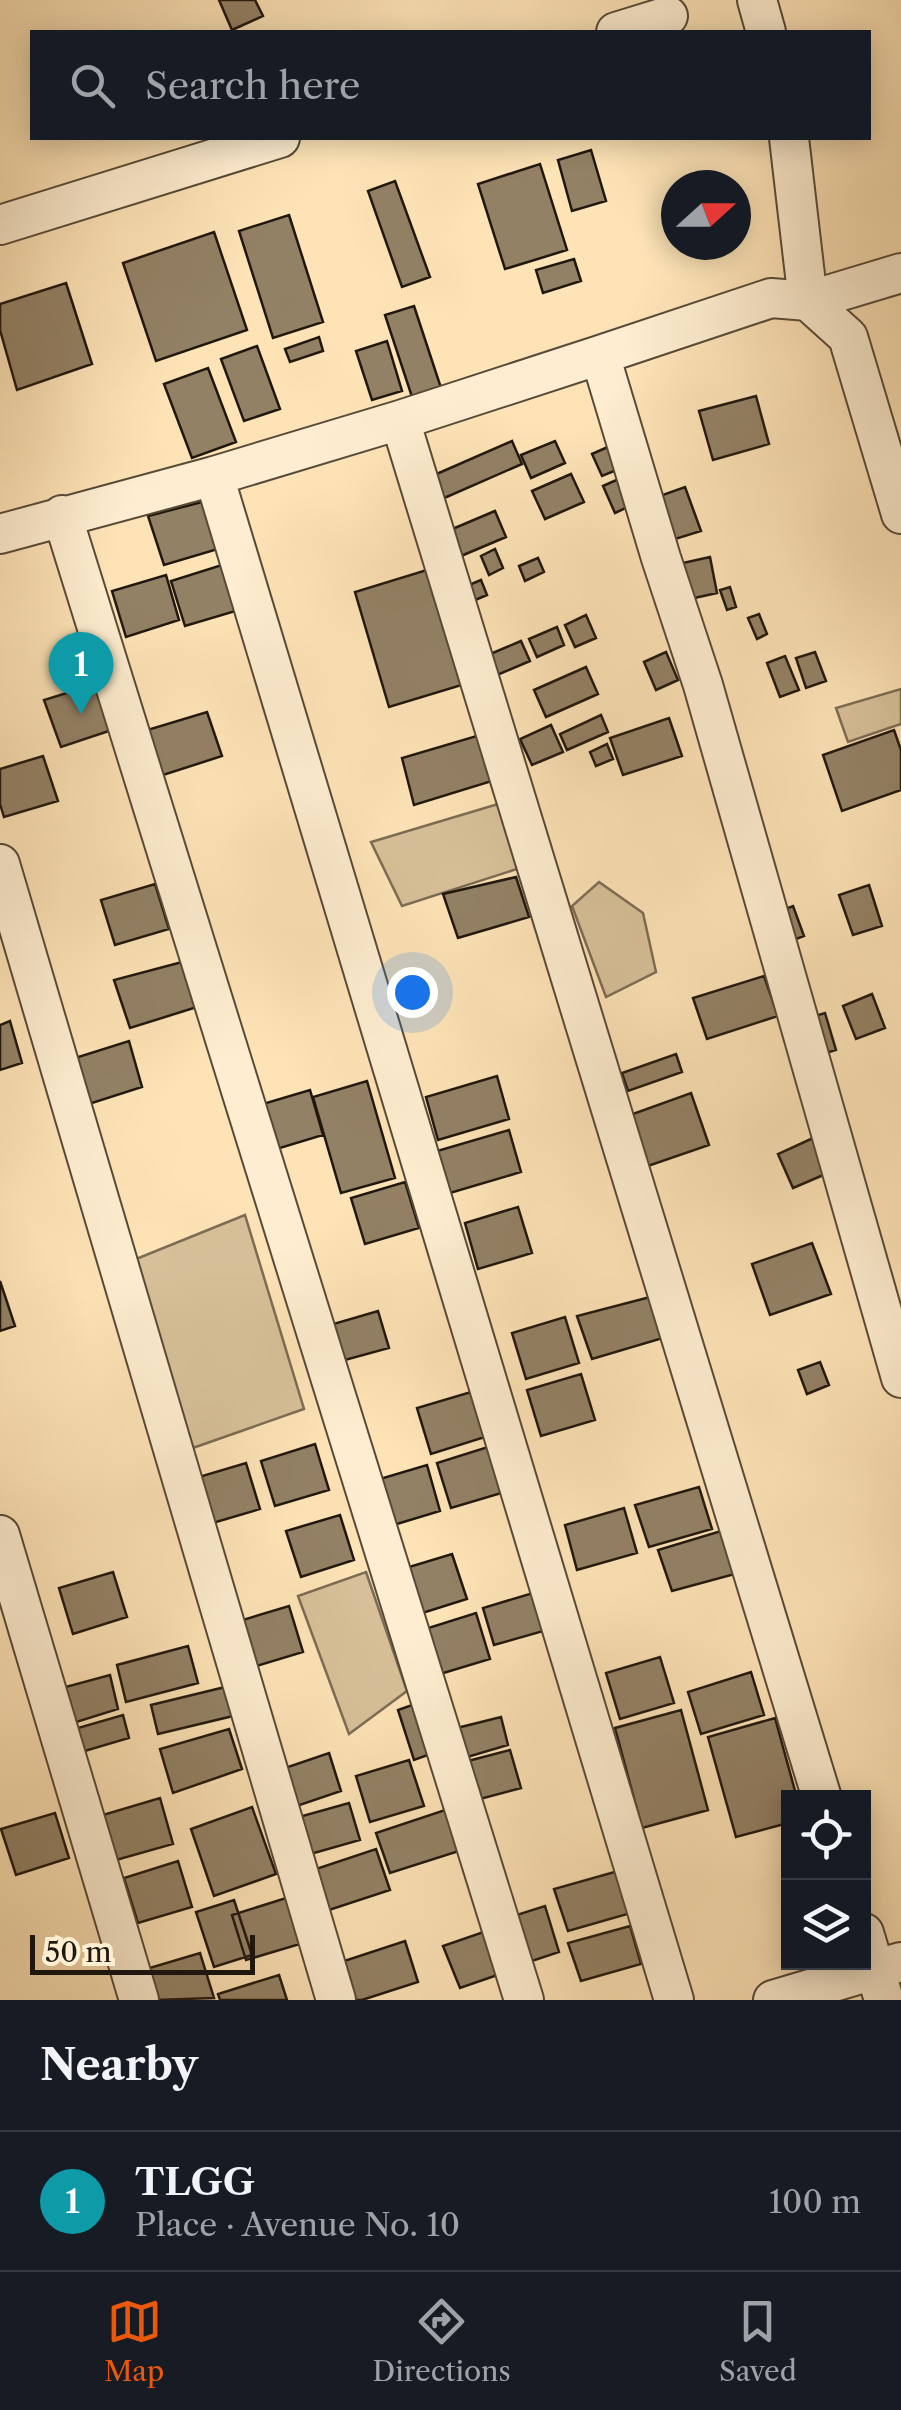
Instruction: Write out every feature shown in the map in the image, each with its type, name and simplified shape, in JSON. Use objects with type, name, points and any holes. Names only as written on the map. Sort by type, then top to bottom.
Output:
[{"type":"street","points":[[756,0],[765,30]]},
{"type":"street","points":[[622,30],[668,16]]},
{"type":"street","points":[[0,225],[274,140]]},
{"type":"street","points":[[789,140],[808,301],[848,337],[901,514]]},
{"type":"street","points":[[0,534],[400,420],[771,298],[808,301],[901,272]]},
{"type":"street","points":[[600,355],[704,685],[901,1378]]},
{"type":"street","points":[[400,420],[820,1790]]},
{"type":"street","points":[[214,476],[674,2000]]},
{"type":"street","points":[[62,516],[524,2000]]},
{"type":"street","points":[[0,864],[336,2000]]},
{"type":"street","points":[[0,1535],[139,2000]]},
{"type":"street","points":[[774,2000],[887,1977],[871,1946]]},
{"type":"shaded area","points":[[901,689],[901,724],[848,742],[836,708]]},
{"type":"shaded area","points":[[498,804],[523,867],[402,906],[371,842]]},
{"type":"shaded area","points":[[599,882],[643,913],[656,972],[606,997],[572,906]]},
{"type":"shaded area","points":[[245,1215],[304,1409],[187,1450],[136,1259]]},
{"type":"shaded area","points":[[366,1572],[407,1691],[349,1734],[298,1596]]},
{"type":"building","points":[[219,0],[255,0],[263,16],[232,30]]},
{"type":"building","points":[[591,150],[606,201],[572,211],[558,160]]},
{"type":"building","points":[[540,164],[567,250],[505,269],[478,184]]},
{"type":"building","points":[[395,181],[430,277],[402,287],[368,191]]},
{"type":"building","points":[[289,215],[323,322],[273,338],[239,231]]},
{"type":"building","points":[[214,232],[247,330],[156,361],[123,263]]},
{"type":"building","points":[[574,259],[581,281],[543,293],[536,270]]},
{"type":"building","points":[[66,283],[92,364],[17,390],[0,330],[0,304]]},
{"type":"building","points":[[414,306],[443,394],[414,403],[385,315]]},
{"type":"building","points":[[319,337],[323,351],[290,362],[285,349]]},
{"type":"building","points":[[387,341],[402,391],[372,400],[356,351]]},
{"type":"building","points":[[257,346],[280,409],[244,421],[221,359]]},
{"type":"building","points":[[208,368],[236,442],[192,458],[164,384]]},
{"type":"building","points":[[756,396],[769,444],[713,460],[699,411]]},
{"type":"building","points":[[512,441],[522,464],[442,499],[432,476]]},
{"type":"building","points":[[555,441],[565,463],[531,478],[521,455]]},
{"type":"building","points":[[610,446],[619,469],[602,476],[592,454]]},
{"type":"building","points":[[571,474],[584,502],[545,519],[532,491]]},
{"type":"building","points":[[621,478],[632,505],[615,513],[603,486]]},
{"type":"building","points":[[685,487],[701,531],[672,540],[657,497]]},
{"type":"building","points":[[202,502],[218,549],[164,565],[148,516]]},
{"type":"building","points":[[495,511],[506,537],[461,556],[450,530]]},
{"type":"building","points":[[495,549],[503,568],[489,575],[481,556]]},
{"type":"building","points":[[710,557],[717,593],[681,601],[674,565]]},
{"type":"building","points":[[538,558],[544,572],[525,581],[519,566]]},
{"type":"building","points":[[225,564],[239,610],[185,626],[171,581]]},
{"type":"building","points":[[430,569],[465,684],[389,707],[355,592]]},
{"type":"building","points":[[166,575],[179,620],[126,637],[112,591]]},
{"type":"building","points":[[481,580],[487,595],[468,603],[462,588]]},
{"type":"building","points":[[730,587],[736,607],[727,610],[720,590]]},
{"type":"building","points":[[759,614],[767,634],[757,639],[748,618]]},
{"type":"building","points":[[586,615],[596,638],[575,647],[565,625]]},
{"type":"building","points":[[557,627],[564,645],[537,657],[529,639]]},
{"type":"building","points":[[521,641],[530,661],[497,675],[488,655]]},
{"type":"building","points":[[666,652],[678,680],[656,690],[644,662]]},
{"type":"building","points":[[815,652],[826,681],[806,688],[796,658]]},
{"type":"building","points":[[785,656],[799,690],[780,697],[767,663]]},
{"type":"building","points":[[586,667],[598,694],[546,717],[534,690]]},
{"type":"building","points":[[102,682],[118,728],[61,747],[44,700]]},
{"type":"building","points":[[207,712],[222,756],[160,776],[144,731]]},
{"type":"building","points":[[601,715],[608,732],[567,750],[560,734]]},
{"type":"building","points":[[669,718],[682,756],[623,775],[610,738]]},
{"type":"building","points":[[551,725],[563,752],[532,765],[520,739]]},
{"type":"building","points":[[894,730],[901,750],[901,790],[842,811],[823,755]]},
{"type":"building","points":[[480,735],[492,781],[414,805],[402,758]]},
{"type":"building","points":[[607,744],[613,759],[596,766],[590,752]]},
{"type":"building","points":[[43,756],[58,801],[4,817],[0,769]]},
{"type":"building","points":[[516,877],[529,917],[458,938],[443,894]]},
{"type":"building","points":[[155,884],[169,929],[115,945],[101,900]]},
{"type":"building","points":[[869,885],[882,926],[853,935],[839,895]]},
{"type":"building","points":[[793,906],[804,936],[778,946],[767,916]]},
{"type":"building","points":[[182,962],[197,1007],[130,1028],[114,980]]},
{"type":"building","points":[[764,976],[778,1016],[707,1039],[693,998]]},
{"type":"building","points":[[872,994],[885,1028],[856,1039],[843,1006]]},
{"type":"building","points":[[825,1013],[836,1050],[810,1058],[798,1021]]},
{"type":"building","points":[[10,1021],[22,1063],[0,1070],[0,1025]]},
{"type":"building","points":[[129,1041],[142,1087],[89,1104],[75,1058]]},
{"type":"building","points":[[676,1054],[682,1072],[628,1091],[622,1073]]},
{"type":"building","points":[[497,1076],[509,1119],[438,1140],[426,1097]]},
{"type":"building","points":[[367,1081],[395,1178],[341,1193],[313,1097]]},
{"type":"building","points":[[310,1090],[323,1135],[270,1151],[256,1106]]},
{"type":"building","points":[[691,1093],[709,1145],[648,1166],[630,1115]]},
{"type":"building","points":[[509,1130],[521,1172],[450,1193],[437,1151]]},
{"type":"building","points":[[813,1138],[828,1173],[793,1188],[778,1154]]},
{"type":"building","points":[[405,1182],[419,1228],[365,1244],[351,1198]]},
{"type":"building","points":[[518,1207],[532,1253],[478,1269],[465,1223]]},
{"type":"building","points":[[812,1243],[831,1294],[770,1315],[752,1264]]},
{"type":"building","points":[[0,1281],[15,1326],[0,1331]]},
{"type":"building","points":[[650,1297],[663,1338],[592,1359],[577,1316]]},
{"type":"building","points":[[378,1311],[389,1348],[334,1363],[323,1327]]},
{"type":"building","points":[[565,1317],[579,1363],[526,1379],[512,1333]]},
{"type":"building","points":[[820,1362],[829,1385],[807,1394],[798,1370]]},
{"type":"building","points":[[581,1374],[595,1420],[541,1436],[527,1390]]},
{"type":"building","points":[[471,1392],[485,1437],[431,1454],[417,1408]]},
{"type":"building","points":[[315,1444],[329,1490],[275,1506],[261,1461]]},
{"type":"building","points":[[491,1446],[505,1492],[451,1508],[437,1463]]},
{"type":"building","points":[[246,1463],[260,1509],[206,1525],[192,1479]]},
{"type":"building","points":[[427,1465],[440,1511],[387,1527],[373,1481]]},
{"type":"building","points":[[699,1487],[712,1529],[649,1547],[635,1505]]},
{"type":"building","points":[[624,1508],[637,1553],[577,1570],[565,1525]]},
{"type":"building","points":[[340,1515],[354,1560],[301,1577],[286,1531]]},
{"type":"building","points":[[721,1531],[735,1574],[672,1591],[658,1550]]},
{"type":"building","points":[[452,1554],[467,1599],[413,1616],[399,1570]]},
{"type":"building","points":[[113,1572],[127,1617],[73,1634],[59,1588]]},
{"type":"building","points":[[543,1590],[554,1628],[494,1645],[483,1608]]},
{"type":"building","points":[[289,1606],[303,1652],[250,1668],[236,1622]]},
{"type":"building","points":[[476,1613],[490,1659],[437,1675],[422,1630]]},
{"type":"building","points":[[188,1646],[198,1683],[126,1702],[117,1665]]},
{"type":"building","points":[[660,1657],[674,1703],[620,1719],[606,1673]]},
{"type":"building","points":[[751,1672],[764,1715],[701,1734],[688,1692]]},
{"type":"building","points":[[110,1675],[118,1709],[70,1724],[58,1689]]},
{"type":"building","points":[[225,1687],[233,1716],[158,1734],[151,1705]]},
{"type":"building","points":[[426,1700],[442,1750],[414,1760],[398,1710]]},
{"type":"building","points":[[681,1710],[708,1810],[642,1828],[615,1728]]},
{"type":"building","points":[[123,1715],[129,1738],[78,1753],[71,1730]]},
{"type":"building","points":[[501,1717],[508,1745],[454,1761],[445,1731]]},
{"type":"building","points":[[775,1718],[795,1790],[781,1790],[781,1825],[736,1837],[708,1737]]},
{"type":"building","points":[[229,1729],[242,1769],[173,1793],[160,1749]]},
{"type":"building","points":[[510,1750],[521,1788],[461,1804],[449,1766]]},
{"type":"building","points":[[329,1753],[341,1791],[291,1808],[279,1770]]},
{"type":"building","points":[[409,1760],[424,1806],[370,1822],[356,1776]]},
{"type":"building","points":[[160,1798],[173,1844],[109,1862],[96,1817]]},
{"type":"building","points":[[349,1803],[360,1840],[300,1857],[288,1820]]},
{"type":"building","points":[[252,1807],[276,1874],[214,1896],[191,1829]]},
{"type":"building","points":[[445,1810],[459,1851],[390,1873],[376,1833]]},
{"type":"building","points":[[55,1813],[69,1858],[16,1875],[1,1829]]},
{"type":"building","points":[[376,1849],[390,1890],[320,1913],[307,1872]]},
{"type":"building","points":[[178,1861],[192,1907],[138,1923],[124,1878]]},
{"type":"building","points":[[618,1871],[631,1913],[568,1931],[554,1889]]},
{"type":"building","points":[[286,1898],[300,1944],[246,1960],[232,1915]]},
{"type":"building","points":[[234,1900],[252,1955],[214,1967],[196,1912]]},
{"type":"building","points":[[545,1906],[559,1952],[520,1965],[504,1919]]},
{"type":"building","points":[[630,1926],[641,1964],[581,1981],[568,1943]]},
{"type":"building","points":[[495,1928],[509,1971],[460,1988],[443,1946]]},
{"type":"building","points":[[405,1941],[418,1982],[362,2000],[347,2000],[335,1964]]},
{"type":"building","points":[[200,1953],[214,1998],[156,2000],[146,1969]]},
{"type":"building","points":[[279,1975],[287,2000],[220,2000],[218,1994]]},
{"type":"place","name":"TLGG","points":[[81,714]]}]
